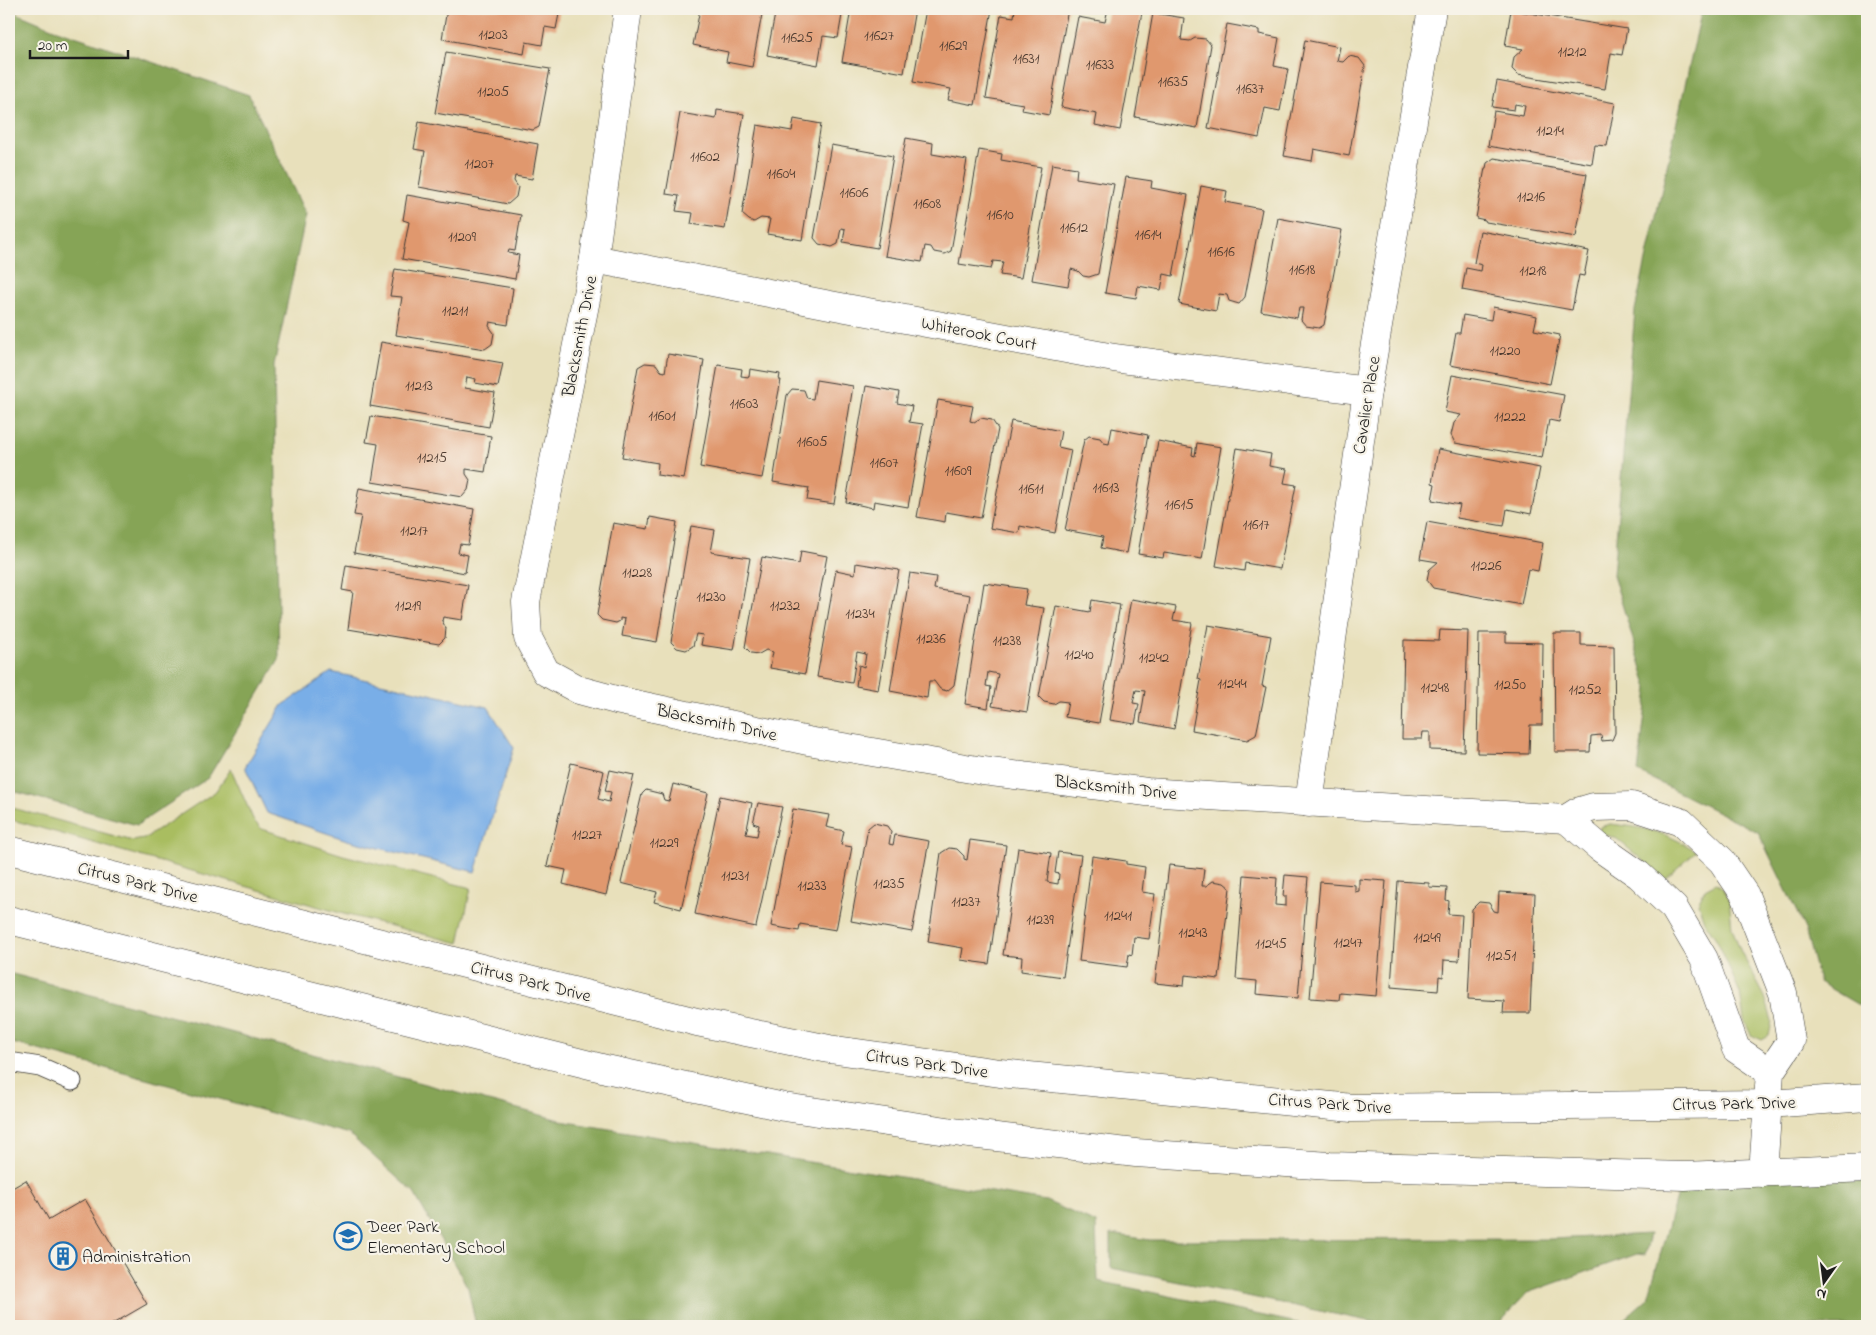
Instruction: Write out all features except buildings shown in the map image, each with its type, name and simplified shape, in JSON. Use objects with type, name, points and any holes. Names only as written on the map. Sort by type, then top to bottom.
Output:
[{"type":"street","name":"Blacksmith Drive","points":[[628,9],[594,259],[526,602],[528,638],[546,672],[578,690],[616,700],[808,741],[983,770],[1147,792],[1451,810],[1566,819],[1577,812],[1594,807],[1632,806],[1681,822],[1722,861],[1746,895],[1783,993],[1791,1040],[1770,1072],[1763,1173]]},
{"type":"street","name":"Cavalier Place","points":[[1309,803],[1367,391],[1432,9]]},
{"type":"street","name":"Whiterook Court","points":[[594,259],[1114,358],[1367,391]]},
{"type":"street","points":[[1566,819],[1599,847],[1640,875],[1674,908],[1704,959],[1736,1049],[1770,1072]]},
{"type":"street","name":"Citrus Park Drive","points":[[9,850],[697,1022],[829,1049],[1000,1073],[1352,1108],[1768,1104],[1867,1097]]},
{"type":"street","points":[[9,920],[606,1069],[784,1107],[961,1133],[1136,1153],[1330,1166],[1685,1176],[1867,1168]]},
{"type":"lane","points":[[9,1062],[40,1067],[72,1081]]},
{"type":"green space","points":[[1702,9],[1867,9],[1867,1010],[1819,982],[1805,929],[1758,832],[1638,772],[1648,688],[1613,575],[1635,310]]},
{"type":"green space","points":[[9,10],[54,29],[249,95],[306,215],[274,365],[279,660],[208,778],[137,825],[9,790]]},
{"type":"green space","points":[[231,769],[254,821],[262,829],[343,855],[471,888],[459,943],[344,914],[9,819],[9,807],[133,841],[144,839],[215,792]]},
{"type":"green space","points":[[1610,824],[1655,831],[1696,851],[1665,879],[1617,839],[1599,832],[1600,827]]},
{"type":"green space","points":[[1716,883],[1723,888],[1729,898],[1732,928],[1741,952],[1765,997],[1772,1021],[1769,1036],[1762,1040],[1751,1035],[1744,1020],[1740,993],[1717,940],[1704,921],[1698,903],[1705,889]]},
{"type":"green space","points":[[9,973],[567,1122],[1046,1201],[1096,1223],[1098,1281],[1312,1326],[476,1326],[468,1288],[414,1193],[349,1134],[9,1042]]},
{"type":"green space","points":[[1867,1172],[1867,1326],[1616,1326],[1648,1298],[1677,1194],[1720,1173]]},
{"type":"green space","points":[[1111,1234],[1150,1240],[1551,1239],[1650,1234],[1645,1255],[1637,1254],[1527,1293],[1497,1326],[1400,1326],[1111,1268]]},
{"type":"water","points":[[331,672],[488,707],[514,748],[475,872],[347,840],[267,813],[245,767],[283,705]]},
{"type":"place","name":"Deer Park Elementary School","points":[[348,1236]]},
{"type":"place","name":"Administration","points":[[63,1256]]}]
